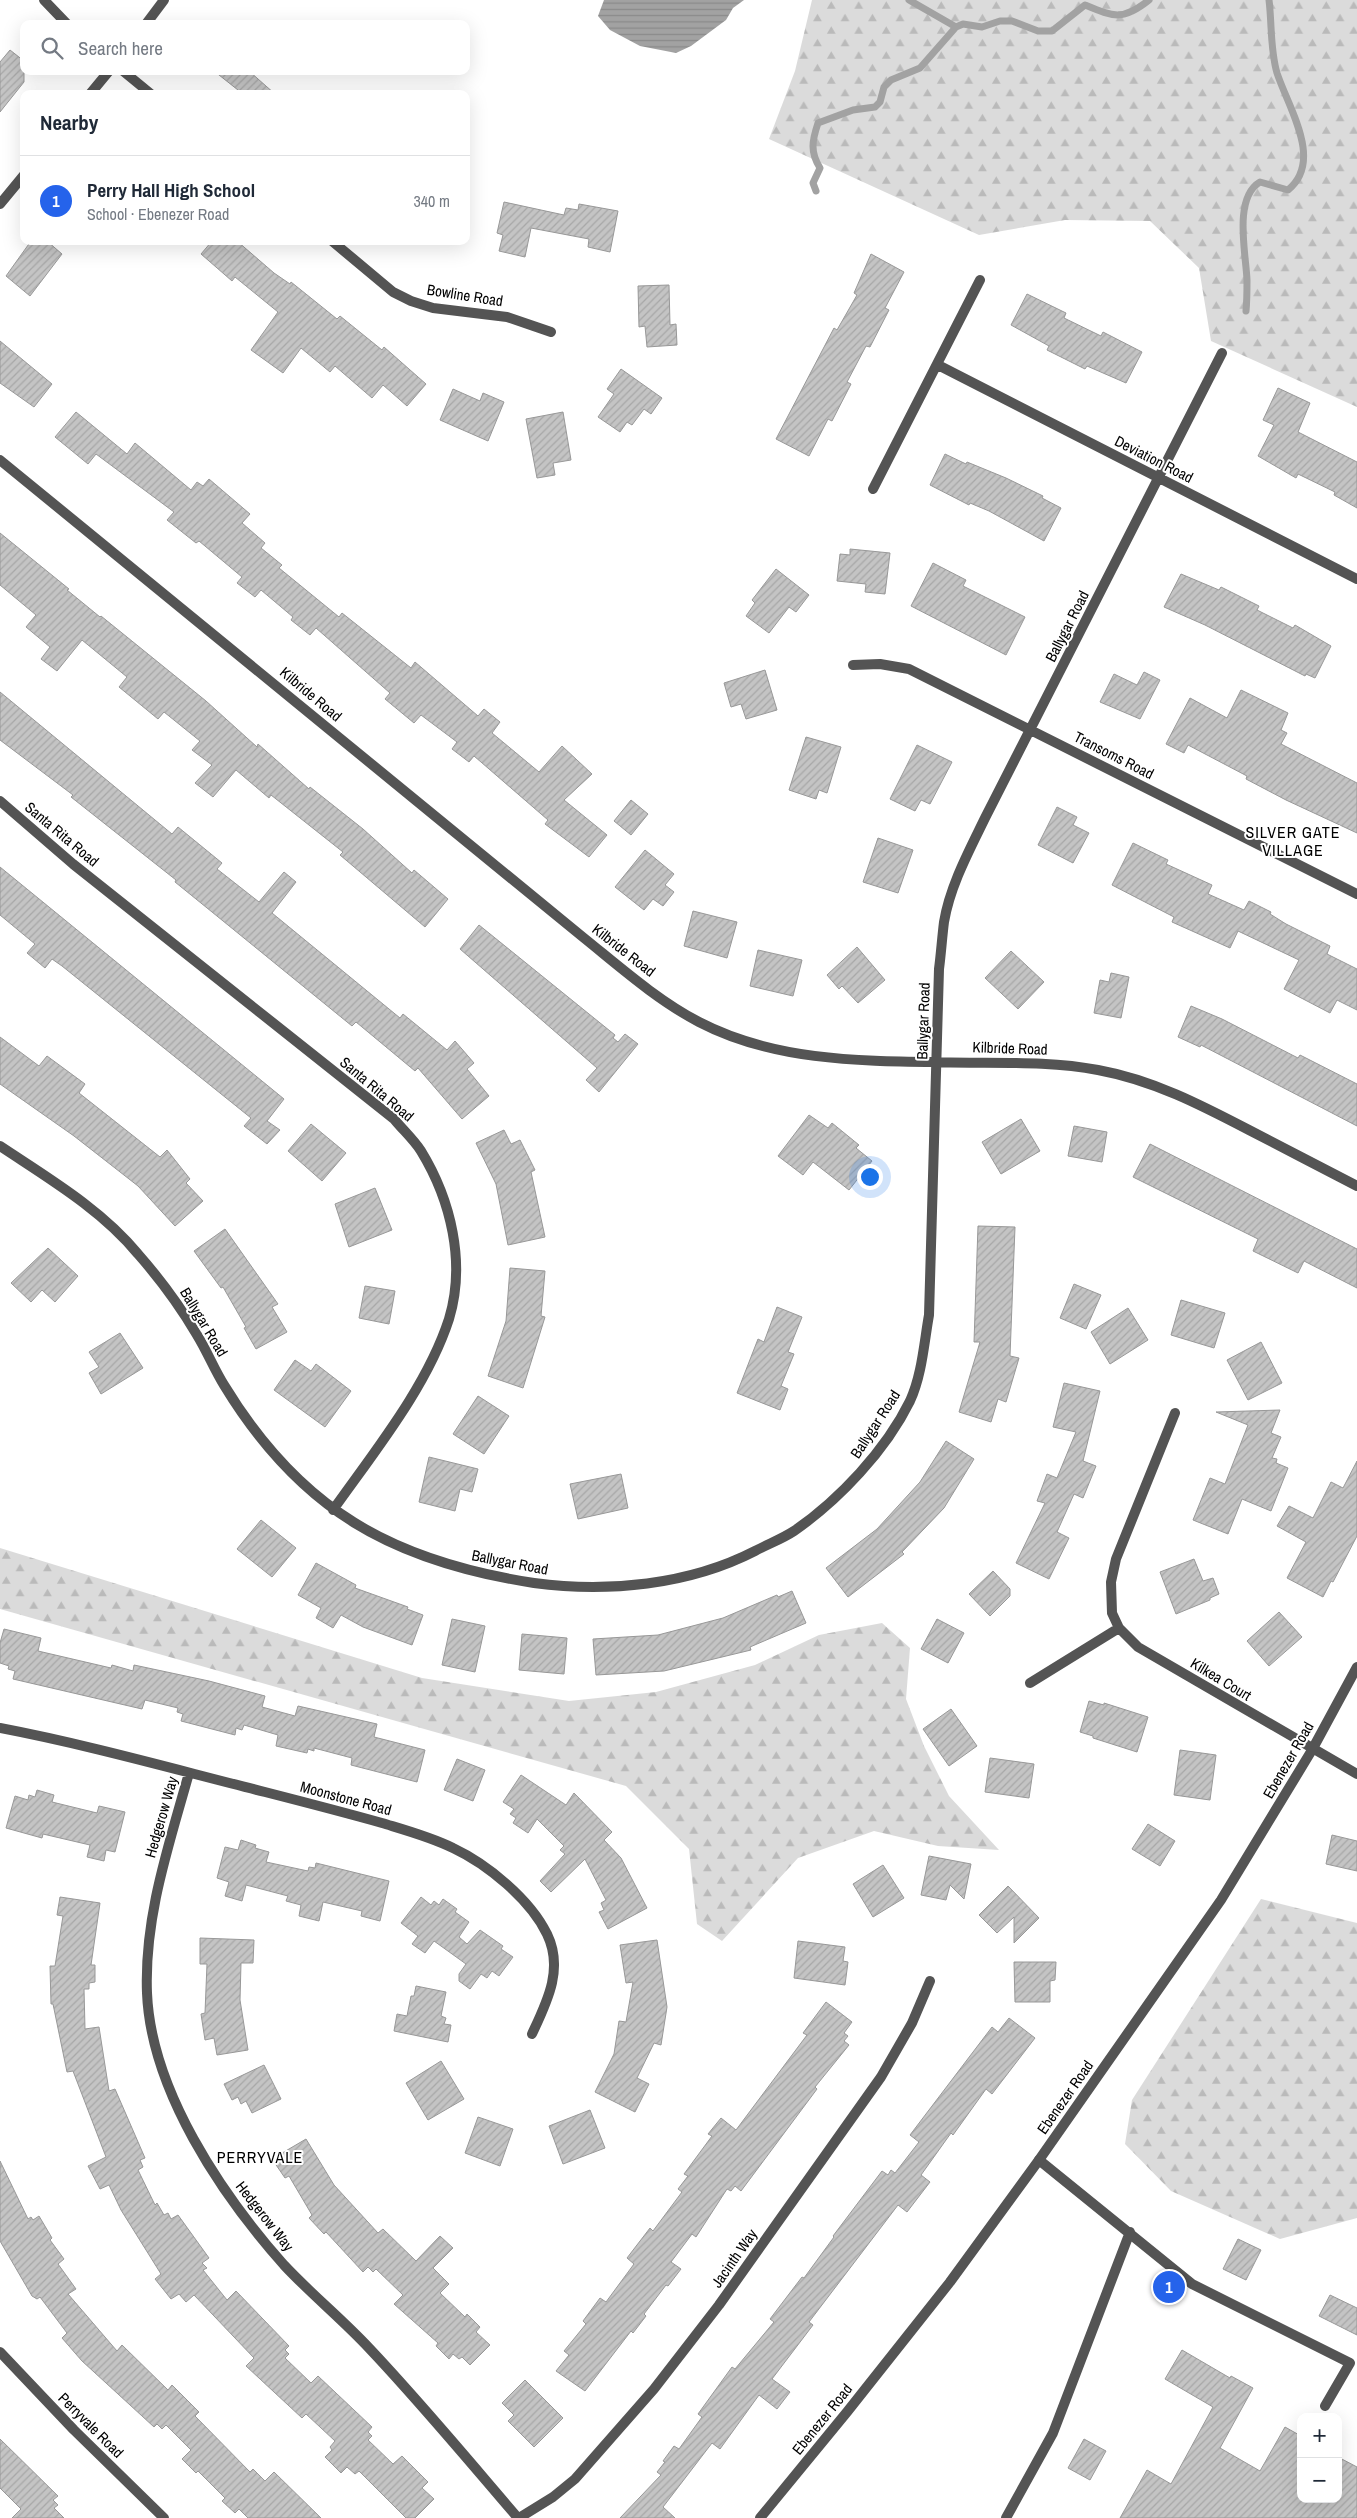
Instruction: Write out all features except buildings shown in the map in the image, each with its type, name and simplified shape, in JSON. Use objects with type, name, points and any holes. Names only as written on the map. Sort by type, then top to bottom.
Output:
[{"type":"street","points":[[44,0],[63,20]]},
{"type":"street","points":[[149,20],[164,0]]},
{"type":"street","points":[[93,90],[105,75]]},
{"type":"street","points":[[128,75],[146,90]]},
{"type":"street","points":[[0,204],[20,180]]},
{"type":"street","name":"Bowline Road","points":[[337,245],[393,292],[411,301],[433,308],[507,317],[551,332]]},
{"type":"street","points":[[873,489],[980,280]]},
{"type":"street","name":"Ballygar Road","points":[[0,1146],[105,1219],[136,1251],[166,1288],[198,1336],[224,1385],[245,1416],[300,1481],[333,1510],[358,1526],[414,1554],[511,1579],[565,1587],[614,1587],[708,1570],[749,1554],[793,1532],[859,1476],[910,1400],[921,1364],[929,1315],[939,969],[944,921],[951,896],[964,862],[1222,353]]},
{"type":"street","name":"Deviation Road","points":[[938,365],[1357,579]]},
{"type":"street","name":"Kilbride Road","points":[[0,460],[633,978],[698,1021],[733,1037],[773,1049],[819,1058],[1058,1065],[1098,1070],[1135,1078],[1193,1101],[1357,1186]]},
{"type":"street","name":"Transoms Road","points":[[852,665],[880,664],[909,669],[1357,894]]},
{"type":"street","name":"Santa Rita Road","points":[[0,801],[73,864],[394,1119],[420,1150],[436,1180],[447,1208],[455,1246],[456,1282],[449,1318],[435,1351],[410,1397],[333,1510]]},
{"type":"street","name":"Kilkea Court","points":[[1175,1413],[1116,1559],[1110,1598],[1112,1613],[1119,1628],[1138,1647],[1312,1750],[1357,1774]]},
{"type":"street","points":[[1030,1683],[1119,1628]]},
{"type":"street","name":"Ebenezer Road","points":[[760,2518],[926,2312],[1039,2160],[1221,1900],[1312,1750],[1357,1667]]},
{"type":"street","name":"Moonstone Road","points":[[0,1728],[190,1773],[410,1832],[452,1847],[479,1862],[510,1888],[532,1912],[547,1934],[554,1956],[554,1978],[548,1999],[532,2034]]},
{"type":"street","name":"Hedgerow Way","points":[[190,1773],[162,1869],[151,1920],[148,1947],[147,1996],[151,2028],[157,2057],[170,2091],[225,2190],[254,2229],[284,2265],[367,2346],[411,2394],[518,2518]]},
{"type":"street","name":"Jacinth Way","points":[[518,2518],[553,2498],[581,2473],[654,2389],[719,2305],[881,2077],[912,2023],[930,1981]]},
{"type":"street","points":[[1039,2160],[1192,2284],[1353,2364],[1325,2406]]},
{"type":"street","points":[[1006,2518],[1053,2433],[1130,2232]]},
{"type":"street","name":"Perryvale Road","points":[[0,2352],[74,2430],[164,2518]]},
{"type":"green space","points":[[812,0],[1357,0],[1357,407],[1211,341],[1199,268],[1150,221],[1065,220],[979,235],[769,139],[795,71]]},
{"type":"green space","points":[[0,1548],[422,1678],[569,1701],[656,1692],[755,1665],[819,1635],[882,1623],[910,1648],[906,1699],[924,1746],[949,1796],[999,1850],[938,1846],[874,1831],[798,1858],[722,1941],[697,1924],[689,1849],[626,1786],[0,1609]]},
{"type":"green space","points":[[1261,1899],[1357,1923],[1357,2218],[1280,2239],[1171,2191],[1125,2144],[1132,2100]]},
{"type":"shaded area","points":[[604,0],[744,0],[733,8],[726,20],[691,46],[676,53],[640,46],[610,30],[598,16]]},
{"type":"waterway","points":[[909,0],[956,27]]},
{"type":"waterway","points":[[816,191],[813,183],[820,168],[813,151],[813,146],[818,123],[853,110],[875,107],[880,102],[884,87],[891,80],[920,68],[956,27],[963,24],[982,27],[1000,21],[1012,21],[1038,31],[1052,31],[1085,5],[1118,15],[1132,11],[1149,0]]},
{"type":"waterway","points":[[1246,311],[1247,280],[1243,227],[1246,200],[1260,182],[1288,190],[1298,178],[1303,164],[1300,133],[1275,64],[1269,0]]},
{"type":"place","name":"Perry Hall High School","points":[[1169,2287]]},
{"type":"district","name":"SILVER GATE VILLAGE","points":[[1293,841]]},
{"type":"district","name":"PERRYVALE","points":[[260,2157]]}]
